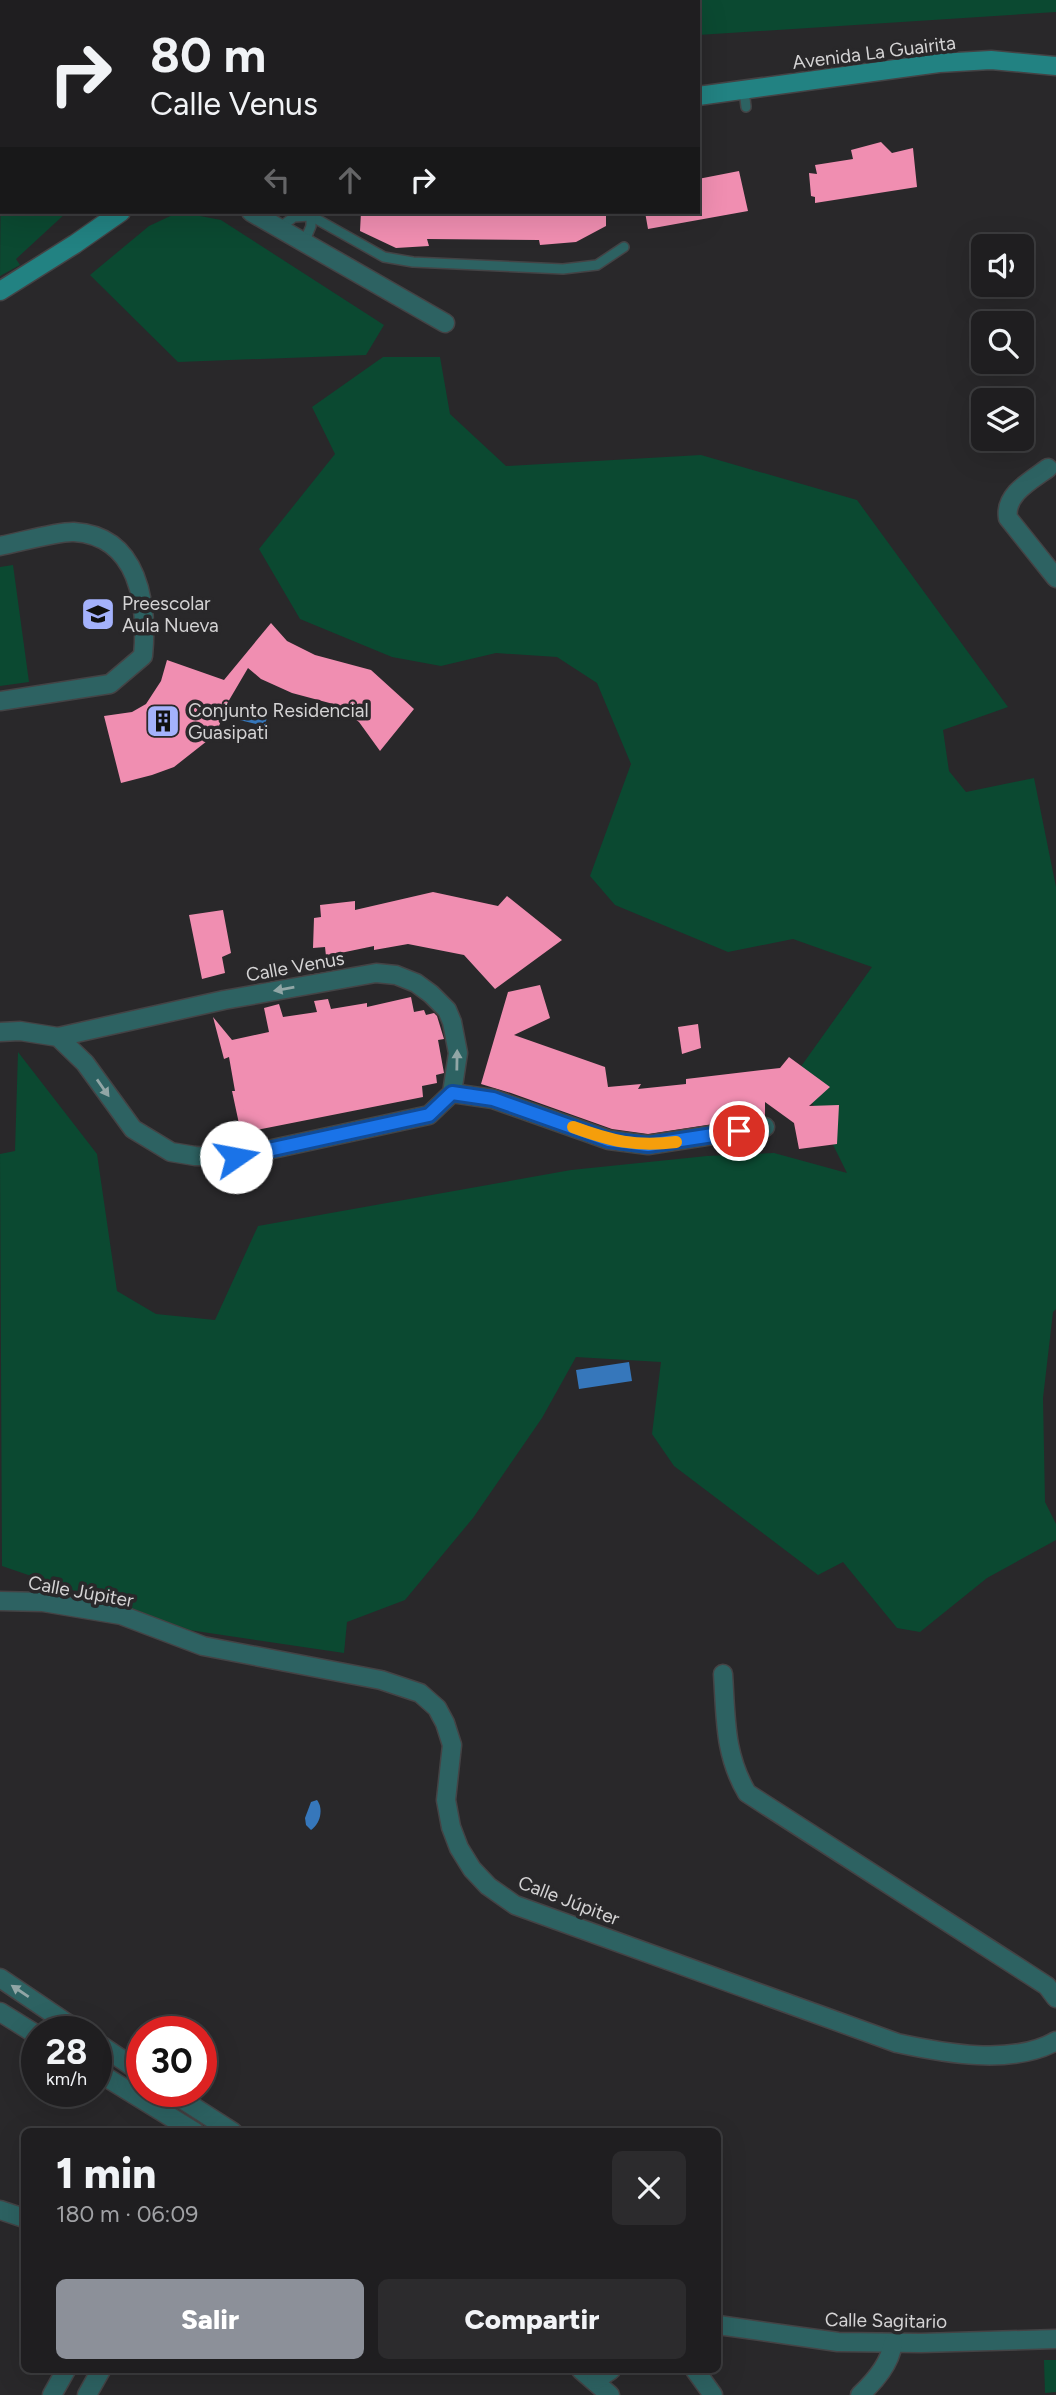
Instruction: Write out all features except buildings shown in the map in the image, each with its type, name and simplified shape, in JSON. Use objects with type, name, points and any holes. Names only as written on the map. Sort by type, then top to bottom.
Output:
[{"type":"street","name":"Avenida La Guairita","points":[[700,96],[745,98],[939,63],[991,60],[1056,66]]},
{"type":"street","points":[[0,290],[118,214]]},
{"type":"street","points":[[254,214],[445,323]]},
{"type":"street","points":[[1048,468],[1019,490],[1006,509],[1008,518],[1056,578]]},
{"type":"street","points":[[0,546],[73,532],[98,538],[119,549],[138,584],[145,637],[143,656],[110,684],[0,701]]},
{"type":"street","name":"Calle Venus","points":[[0,1032],[20,1031],[58,1037],[278,990],[376,973],[396,975],[416,983],[447,1010],[458,1053],[452,1093]]},
{"type":"street","points":[[58,1037],[85,1063],[133,1129],[172,1152],[195,1156],[236,1157],[429,1115],[452,1093],[493,1099],[609,1140],[648,1145],[765,1127]]},
{"type":"street","name":"Calle Júpiter","points":[[0,1601],[43,1602],[121,1615],[203,1646],[382,1680],[421,1693],[437,1708],[452,1745],[446,1800],[451,1827],[459,1848],[472,1869],[488,1886],[515,1905],[897,2043],[955,2054],[982,2055],[1015,2053],[1056,2041]]},
{"type":"street","points":[[723,1674],[730,1753],[734,1772],[747,1793],[1047,1986],[1056,1998]]},
{"type":"street","points":[[0,1978],[56,2016]]},
{"type":"street","points":[[0,2012],[21,2025]]},
{"type":"street","points":[[112,2080],[200,2127]]},
{"type":"street","points":[[183,2107],[200,2127]]},
{"type":"street","points":[[0,2210],[21,2217]]},
{"type":"street","name":"Calle Sagitario","points":[[721,2325],[814,2340],[892,2343],[1056,2339]]},
{"type":"street","points":[[860,2395],[891,2356],[892,2343]]},
{"type":"street","points":[[52,2395],[64,2373]]},
{"type":"street","points":[[87,2395],[98,2373]]},
{"type":"street","points":[[697,2373],[713,2395]]},
{"type":"street","points":[[588,2375],[610,2395]]},
{"type":"lane","points":[[279,228],[294,217],[311,214],[384,257],[413,262],[564,269],[597,265],[624,247]]},
{"type":"lane","points":[[304,243],[311,226],[311,214]]},
{"type":"green space","points":[[700,0],[1056,0],[1056,12],[700,35]]},
{"type":"green space","points":[[1,214],[65,214],[16,259],[20,265],[0,276]]},
{"type":"green space","points":[[175,214],[221,220],[384,325],[366,355],[178,362],[90,275],[149,226]]},
{"type":"green space","points":[[383,357],[440,357],[450,414],[506,466],[701,455],[857,500],[1008,707],[943,730],[949,771],[966,792],[1034,778],[1056,887],[1056,1309],[1053,1312],[1043,1398],[1045,1502],[1056,1524],[1056,1540],[987,1578],[920,1632],[897,1628],[843,1562],[818,1575],[674,1466],[652,1434],[661,1362],[576,1357],[542,1418],[473,1518],[405,1600],[347,1622],[344,1653],[189,1630],[2,1566],[0,1154],[15,1151],[18,1052],[97,1154],[117,1291],[156,1314],[215,1320],[258,1226],[571,1170],[707,1156],[774,1153],[847,1173],[797,1072],[872,967],[793,939],[728,952],[615,905],[590,876],[631,764],[597,683],[557,657],[496,653],[441,666],[392,657],[300,619],[259,549],[335,454],[312,407]]},
{"type":"green space","points":[[13,565],[29,682],[0,686],[0,567]]},
{"type":"green space","points":[[1044,2360],[1056,2360],[1056,2392],[1045,2393]]},
{"type":"water","points":[[235,704],[268,712],[265,726],[231,718]]},
{"type":"water","points":[[629,1362],[632,1381],[579,1389],[576,1370]]},
{"type":"water","points":[[317,1800],[320,1816],[311,1830],[306,1825],[305,1818],[311,1802]]},
{"type":"slow traffic","points":[[573,1127],[609,1140],[648,1145],[676,1142]]},
{"type":"place","name":"Preescolar Aula Nueva","points":[[98,614]]},
{"type":"place","name":"Conjunto Residencial Guasipati","points":[[163,721]]},
{"type":"route","points":[[236,1157],[429,1115],[452,1093],[493,1099],[609,1140],[648,1145],[739,1131]]}]
